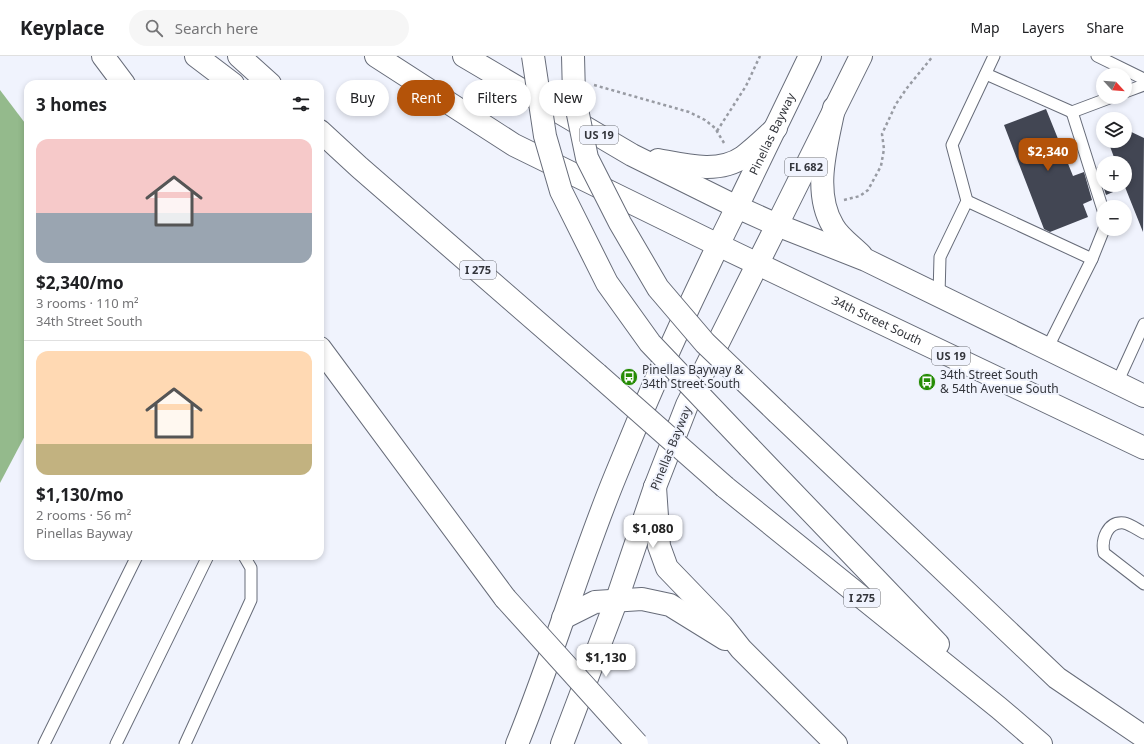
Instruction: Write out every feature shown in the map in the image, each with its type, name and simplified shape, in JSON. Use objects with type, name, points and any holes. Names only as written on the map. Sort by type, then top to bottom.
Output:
[{"type":"main road","points":[[103,56],[121,80]]},
{"type":"main road","points":[[196,56],[228,80]]},
{"type":"main road","points":[[239,56],[266,80]]},
{"type":"main road","name":"US 19","points":[[376,56],[514,145],[718,244]]},
{"type":"main road","name":"US 19","points":[[464,56],[632,155],[777,225],[866,260],[1144,396]]},
{"type":"main road","points":[[533,56],[545,136],[561,191],[608,283],[650,343],[999,708]]},
{"type":"main road","points":[[573,56],[574,95],[587,158],[620,224],[658,288],[706,344],[1057,678],[1144,737]]},
{"type":"main road","name":"Pinellas Bayway","points":[[517,744],[535,701],[563,618],[615,477],[652,389],[718,244],[810,56]]},
{"type":"main road","name":"Pinellas Bayway","points":[[562,744],[617,599],[654,487],[687,406],[861,56]]},
{"type":"main road","points":[[834,108],[822,171],[825,205],[833,227],[866,260]]},
{"type":"main road","points":[[632,155],[685,165],[708,167],[730,163],[742,157],[776,128]]},
{"type":"main road","name":"I 275","points":[[324,135],[725,487],[999,708],[1041,744]]},
{"type":"main road","points":[[324,145],[359,167]]},
{"type":"main road","name":"34th Street South","points":[[718,244],[1144,448]]},
{"type":"main road","points":[[324,353],[505,598],[637,744]]},
{"type":"main road","points":[[654,487],[659,546],[667,568],[722,626],[741,650],[836,744]]},
{"type":"main road","points":[[563,618],[595,602],[617,599],[642,599],[670,606],[741,650]]},
{"type":"lane","points":[[938,295],[940,257],[967,202],[952,145],[994,56]]},
{"type":"lane","points":[[1097,56],[1144,79]]},
{"type":"lane","points":[[986,74],[1072,112],[1096,103]]},
{"type":"lane","points":[[1132,89],[1144,85]]},
{"type":"lane","points":[[1072,112],[1100,200]]},
{"type":"lane","points":[[967,202],[1092,259]]},
{"type":"lane","points":[[1047,349],[1092,259],[1101,236]]},
{"type":"lane","points":[[1117,383],[1144,324]]},
{"type":"lane","points":[[1144,533],[1123,523],[1113,525],[1107,530],[1102,545],[1104,553],[1144,584]]},
{"type":"lane","points":[[44,744],[135,560]]},
{"type":"lane","points":[[116,744],[206,560]]},
{"type":"lane","points":[[184,744],[251,600],[251,568],[246,560]]},
{"type":"path","points":[[717,131],[746,86],[760,56]]},
{"type":"path","points":[[596,85],[689,112],[705,120],[717,131],[723,140],[730,163]]},
{"type":"green space","points":[[0,90],[24,122],[24,438],[0,483]]},
{"type":"building","points":[[1046,109],[1073,176],[1084,172],[1092,200],[1083,204],[1088,217],[1050,232],[1044,229],[1004,125]]},
{"type":"building","points":[[1132,132],[1144,138],[1143,232],[1132,204],[1132,200],[1130,200],[1127,192],[1132,192],[1132,156],[1114,156],[1111,148],[1132,148]]},
{"type":"building","points":[[1105,192],[1113,192],[1106,195]]},
{"type":"place","name":"Pinellas Bayway & 34th Street South","points":[[629,377]]},
{"type":"place","name":"34th Street South & 54th Avenue South","points":[[927,382]]}]
